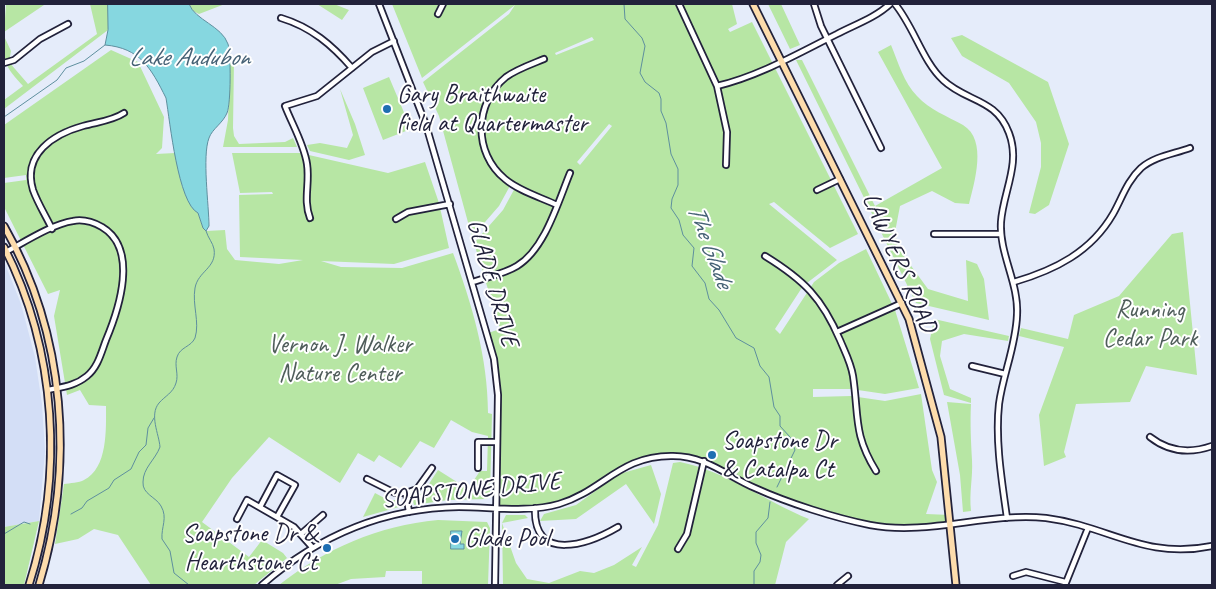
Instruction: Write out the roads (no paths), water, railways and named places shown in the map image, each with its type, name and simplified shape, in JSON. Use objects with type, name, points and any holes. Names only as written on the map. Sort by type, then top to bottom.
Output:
[{"type":"main road","name":"LAWYERS ROAD","points":[[753,4],[902,303],[914,334],[941,437],[956,585]]},
{"type":"main road","points":[[4,226],[15,247],[44,322],[57,388],[61,438],[60,480],[55,522],[39,585]]},
{"type":"main road","points":[[4,250],[33,323],[48,390],[51,438],[50,482],[37,560],[29,585]]},
{"type":"street","name":"GLADE DRIVE","points":[[378,4],[422,111],[494,359],[498,389],[495,585]]},
{"type":"street","points":[[438,14],[443,4]]},
{"type":"street","points":[[679,4],[717,86],[727,132],[726,165]]},
{"type":"street","points":[[814,4],[828,39],[881,148]]},
{"type":"street","points":[[717,86],[753,75],[782,62],[869,18],[890,4]]},
{"type":"street","points":[[895,4],[911,25],[937,74],[951,87],[990,107],[1006,126],[1012,141],[1014,158],[1002,212],[1001,234],[1014,282],[1017,324],[999,404],[998,430],[1007,518]]},
{"type":"street","points":[[281,18],[320,36],[352,68]]},
{"type":"street","points":[[4,63],[14,60],[40,39],[68,24]]},
{"type":"street","points":[[310,218],[307,207],[308,173],[305,155],[285,106],[316,96],[372,52],[394,41]]},
{"type":"street","points":[[544,59],[510,75],[498,86],[484,108],[481,133],[488,159],[497,172],[513,184],[557,204]]},
{"type":"street","points":[[52,229],[32,183],[32,168],[36,155],[46,143],[64,133],[113,119],[124,113]]},
{"type":"street","points":[[1014,282],[1045,273],[1078,253],[1104,227],[1129,182],[1141,168],[1156,159],[1190,148]]},
{"type":"street","points":[[473,282],[507,271],[529,256],[540,242],[570,173]]},
{"type":"street","points":[[817,190],[840,179]]},
{"type":"street","points":[[396,218],[408,212],[450,204]]},
{"type":"street","points":[[4,250],[73,221],[94,223],[106,229],[116,240],[122,261],[117,310],[96,365],[80,381],[48,390]]},
{"type":"street","points":[[934,234],[1001,234]]},
{"type":"street","points":[[766,256],[793,273],[811,290],[837,332],[852,371],[859,435],[876,471]]},
{"type":"street","points":[[837,332],[902,303]]},
{"type":"street","points":[[972,366],[1005,374]]},
{"type":"street","points":[[1150,437],[1163,446],[1179,451],[1195,451],[1212,446]]},
{"type":"street","points":[[478,468],[478,442],[496,442]]},
{"type":"street","name":"SOAPSTONE DRIVE","points":[[262,585],[312,547],[363,524],[409,512],[439,508],[535,508],[560,504],[576,497],[616,470],[641,460],[670,456],[704,461],[768,494],[854,521],[895,528],[1007,518],[1047,518],[1160,549],[1184,550],[1212,546]]},
{"type":"street","points":[[678,549],[687,534],[704,461]]},
{"type":"street","points":[[367,479],[395,492],[406,493],[416,488],[432,468]]},
{"type":"street","points":[[260,507],[277,475],[295,485],[277,517]]},
{"type":"street","points":[[406,493],[409,512]]},
{"type":"street","points":[[237,519],[247,500],[277,517],[301,534],[312,547]]},
{"type":"street","points":[[535,508],[536,521],[541,532],[551,541],[562,546],[574,546],[589,542],[618,527]]},
{"type":"street","points":[[301,534],[324,515]]},
{"type":"street","points":[[1013,576],[1026,572],[1065,584],[1088,528]]},
{"type":"street","points":[[37,560],[46,562]]},
{"type":"street","points":[[837,585],[848,576]]},
{"type":"water","name":"Lake Audubon","points":[[108,4],[189,4],[192,10],[220,32],[228,44],[230,79],[227,113],[210,135],[207,146],[206,168],[209,226],[206,231],[203,228],[198,213],[191,206],[185,194],[180,179],[166,98],[161,87],[143,61],[136,55],[127,50],[105,45],[108,30]]},
{"type":"water","name":"Glade Pool","points":[[451,531],[462,531],[460,544],[464,544],[464,549],[451,549]]},
{"type":"waterway","name":"The Glade","points":[[624,4],[625,19],[642,38],[645,46],[640,73],[645,82],[659,93],[661,99],[661,111],[666,123],[671,154],[678,169],[678,185],[672,199],[671,208],[679,220],[683,235],[694,248],[692,266],[705,283],[709,299],[719,310],[736,338],[754,348],[760,366],[769,377],[774,407],[780,416],[780,426],[790,437],[795,450],[777,487]]},
{"type":"waterway","points":[[4,117],[57,80],[66,68],[84,61],[105,45]]},
{"type":"waterway","points":[[189,585],[174,573],[170,551],[162,539],[163,510],[159,503],[145,490],[143,482],[145,472],[160,447],[155,425],[156,408],[175,386],[178,354],[195,338],[197,326],[194,301],[195,288],[200,277],[213,261],[214,255],[213,247],[206,231]]},
{"type":"waterway","points":[[71,514],[82,508],[87,501],[109,488],[114,480],[131,469],[139,452],[146,445],[148,428],[154,418]]},
{"type":"waterway","name":"The Glade","points":[[754,585],[754,571],[760,562],[761,555],[756,543],[756,532],[768,518],[770,502]]},
{"type":"waterway","points":[[4,534],[24,522],[30,524]]},
{"type":"place","name":"Gary Braithwaite field at Quartermaster","points":[[387,109]]},
{"type":"place","name":"Soapstone Dr & Catalpa Ct","points":[[712,455]]},
{"type":"place","name":"Glade Pool","points":[[455,539]]},
{"type":"place","name":"Soapstone Dr & Hearthstone Ct","points":[[327,548]]},
{"type":"park label","name":"Running Cedar Park","points":[[1150,324]]},
{"type":"park label","name":"Vernon J. Walker Nature Center","points":[[340,360]]}]
